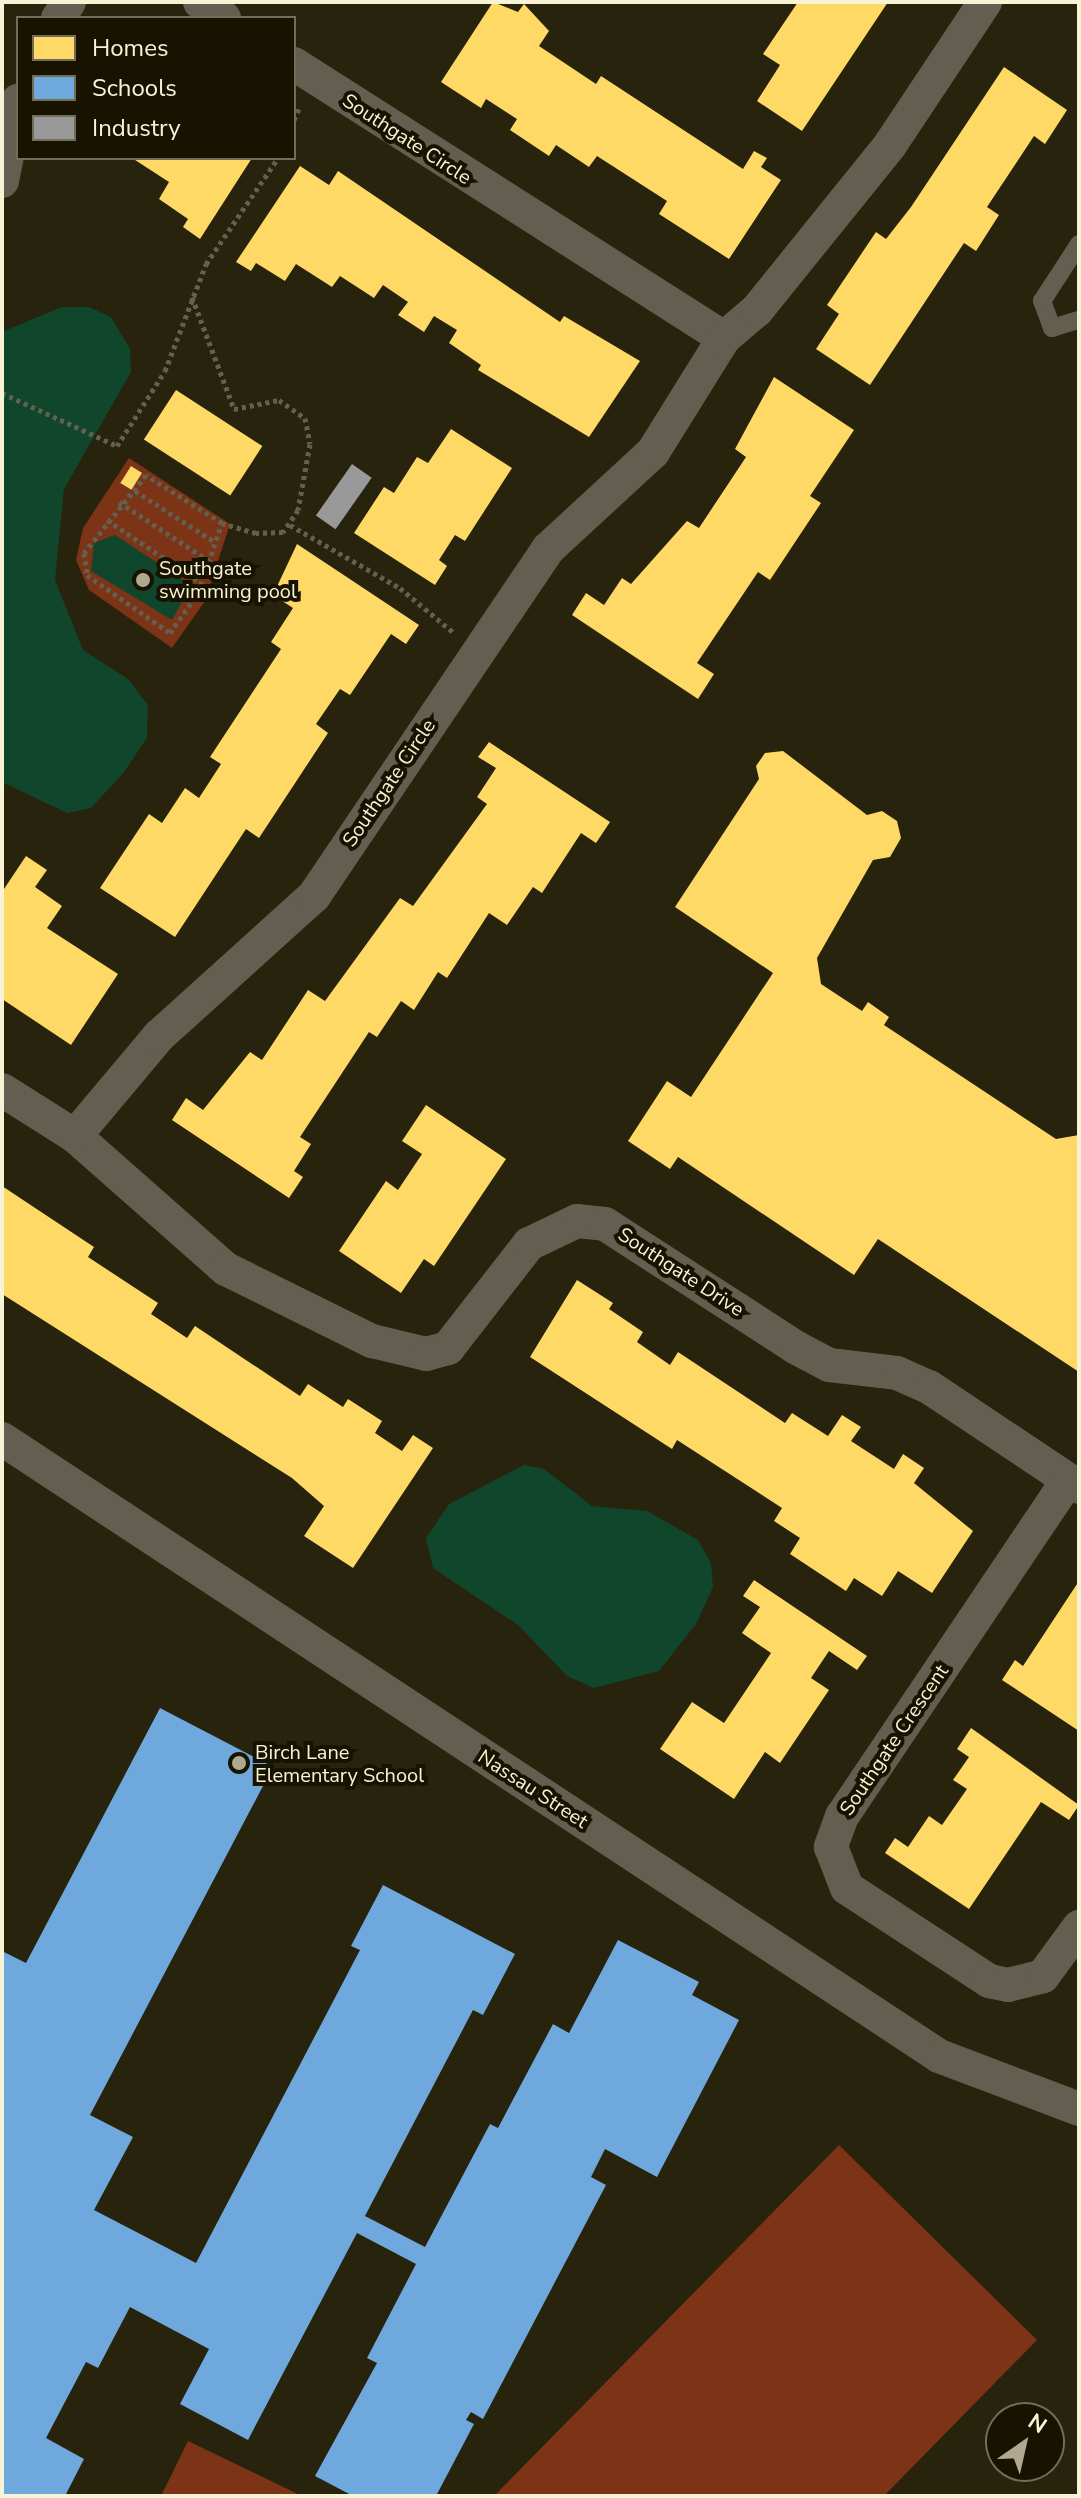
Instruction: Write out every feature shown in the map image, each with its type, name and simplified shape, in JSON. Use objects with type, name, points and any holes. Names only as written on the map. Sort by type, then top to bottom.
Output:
[{"type":"street","points":[[200,2],[221,16]]},
{"type":"street","name":"Southgate Circle","points":[[75,1136],[159,1036],[314,896],[548,549],[653,452],[724,338],[767,299],[890,145],[985,2]]},
{"type":"street","name":"Southgate Circle","points":[[296,65],[724,338]]},
{"type":"street","points":[[2,181],[16,111]]},
{"type":"street","points":[[2,1090],[75,1136]]},
{"type":"street","name":"Southgate Drive","points":[[75,1136],[226,1269],[294,1308],[402,1351],[426,1354],[465,1334],[529,1244],[552,1228],[605,1224],[795,1347],[829,1365],[897,1373],[929,1387],[1073,1483]]},
{"type":"street","name":"Nassau Street","points":[[2,1439],[939,2056],[1079,2109]]},
{"type":"street","name":"Southgate Crescent","points":[[1073,1483],[842,1816],[831,1847],[847,1888],[989,1981],[1008,1985],[1043,1976],[1079,1927]]},
{"type":"lane","points":[[1079,244],[1042,301],[1049,334],[1079,320]]},
{"type":"path","points":[[2,393],[107,446],[124,440],[144,410],[192,297],[277,160]]},
{"type":"path","points":[[192,297],[234,409],[279,400],[305,418],[310,444],[290,525]]},
{"type":"path","points":[[222,523],[201,583],[170,633],[87,575],[84,553],[119,502],[135,491],[146,475],[222,523],[269,535],[290,525]]},
{"type":"path","points":[[135,491],[215,542]]},
{"type":"path","points":[[119,502],[209,561]]},
{"type":"path","points":[[107,520],[201,583]]},
{"type":"path","points":[[290,525],[400,588],[453,632]]},
{"type":"shaded area","points":[[62,307],[89,307],[111,317],[130,349],[131,372],[64,489],[55,580],[83,650],[128,679],[148,705],[147,738],[124,772],[91,808],[67,813],[2,782],[2,332]]},
{"type":"shaded area","points":[[129,458],[230,524],[205,601],[172,648],[89,590],[76,560],[83,528]]},
{"type":"shaded area","name":"Southgate swimming pool","points":[[115,535],[191,585],[172,620],[91,571],[94,543]]},
{"type":"shaded area","points":[[524,1465],[544,1469],[592,1506],[647,1511],[698,1540],[711,1563],[713,1587],[696,1624],[659,1671],[594,1688],[567,1676],[518,1625],[433,1568],[426,1538],[449,1504]]},
{"type":"shaded area","points":[[839,2145],[1037,2340],[884,2496],[494,2496]]},
{"type":"shaded area","points":[[188,2441],[302,2496],[161,2496]]},
{"type":"building: Homes","points":[[493,2],[518,12],[524,4],[549,31],[539,46],[596,84],[601,76],[743,169],[754,151],[767,158],[761,167],[781,180],[729,259],[659,214],[667,201],[597,156],[589,167],[556,145],[549,156],[510,130],[517,119],[486,99],[481,108],[441,82]]},
{"type":"building: Homes","points":[[798,2],[888,2],[802,131],[757,101],[780,65],[763,54]]},
{"type":"building: Homes","points":[[1004,67],[1067,110],[1045,144],[1034,136],[987,207],[999,215],[976,251],[964,243],[870,385],[816,349],[839,314],[827,305],[876,232],[886,239],[911,207]]},
{"type":"building: Homes","points":[[135,160],[251,160],[200,239],[183,227],[188,219],[159,199],[169,182]]},
{"type":"building: Homes","points":[[300,166],[329,185],[338,171],[560,322],[564,316],[640,361],[589,437],[478,370],[481,365],[449,343],[457,330],[434,316],[424,332],[398,315],[408,302],[383,285],[374,298],[340,276],[332,287],[296,264],[285,281],[256,263],[251,271],[236,262]]},
{"type":"building: Homes","points":[[774,377],[854,430],[810,496],[821,503],[770,580],[758,572],[697,663],[714,674],[698,699],[572,615],[586,593],[604,605],[622,578],[631,584],[687,521],[699,528],[746,457],[735,449]]},
{"type":"building: Homes","points":[[176,390],[262,446],[230,496],[144,439]]},
{"type":"building: Homes","points":[[451,429],[512,468],[465,541],[455,535],[439,560],[447,566],[435,585],[354,533],[384,487],[394,493],[417,457],[428,463]]},
{"type":"building: Homes","points":[[131,466],[142,473],[131,490],[120,483]]},
{"type":"building: Homes","points":[[297,544],[419,625],[406,644],[391,634],[350,695],[340,689],[316,724],[328,733],[259,838],[246,829],[175,937],[100,888],[149,814],[162,823],[185,788],[199,798],[221,764],[210,757],[281,649],[271,642],[293,608],[273,595]]},
{"type":"building: Homes","points":[[489,742],[610,822],[596,843],[581,833],[542,893],[533,887],[507,925],[489,913],[447,978],[438,972],[414,1010],[401,1001],[377,1037],[369,1032],[300,1137],[311,1144],[294,1171],[303,1177],[289,1198],[172,1120],[186,1098],[203,1110],[250,1052],[262,1060],[308,990],[325,1001],[400,898],[413,906],[487,804],[477,797],[496,768],[478,757]]},
{"type":"building: Homes","points":[[783,751],[867,815],[882,811],[897,821],[901,838],[890,857],[873,860],[817,958],[821,984],[862,1011],[868,1002],[889,1017],[884,1025],[1056,1139],[1079,1135],[1079,1372],[878,1239],[854,1275],[678,1157],[670,1169],[628,1141],[667,1081],[691,1097],[773,973],[675,907],[759,779],[756,766],[765,753]]},
{"type":"building: Homes","points":[[26,856],[47,870],[35,887],[62,906],[47,928],[118,974],[71,1045],[2,999],[2,892]]},
{"type":"building: Homes","points":[[426,1105],[506,1159],[434,1266],[424,1259],[401,1293],[339,1251],[386,1181],[398,1190],[422,1154],[402,1141]]},
{"type":"building: Homes","points":[[2,1186],[94,1247],[88,1257],[158,1303],[151,1314],[187,1338],[195,1326],[300,1396],[308,1384],[343,1407],[348,1399],[382,1421],[375,1433],[402,1451],[413,1435],[433,1448],[353,1568],[304,1536],[324,1506],[292,1478],[2,1294]]},
{"type":"building: Homes","points":[[577,1280],[613,1303],[609,1309],[643,1332],[637,1342],[670,1365],[678,1352],[785,1423],[792,1413],[828,1436],[842,1415],[861,1427],[851,1441],[894,1469],[903,1454],[924,1468],[914,1483],[973,1531],[932,1593],[898,1571],[882,1596],[854,1578],[846,1591],[790,1554],[800,1538],[774,1521],[782,1508],[677,1440],[672,1449],[530,1357]]},
{"type":"building: Homes","points":[[754,1580],[867,1656],[857,1670],[829,1651],[811,1678],[829,1690],[780,1763],[765,1752],[734,1799],[660,1749],[692,1702],[724,1723],[771,1653],[742,1633],[760,1607],[743,1596]]},
{"type":"building: Homes","points":[[1079,1581],[1079,1731],[1002,1680],[1015,1660],[1023,1666]]},
{"type":"building: Homes","points":[[971,1728],[1079,1805],[1069,1820],[1041,1802],[969,1909],[885,1853],[895,1838],[908,1847],[929,1816],[942,1825],[967,1789],[953,1780],[969,1757],[957,1749]]},
{"type":"building: Schools","points":[[160,1708],[273,1767],[90,2115],[133,2137],[94,2210],[196,2263],[360,1950],[351,1946],[383,1885],[515,1954],[483,2015],[473,2010],[365,2216],[425,2247],[490,2124],[498,2128],[553,2024],[569,2033],[618,1940],[699,1982],[692,1995],[739,2020],[657,2177],[605,2149],[591,2177],[606,2185],[483,2419],[471,2412],[466,2420],[474,2424],[436,2496],[353,2496],[315,2476],[377,2363],[367,2358],[416,2264],[357,2233],[248,2440],[180,2404],[209,2349],[130,2307],[98,2368],[86,2362],[46,2438],[84,2459],[65,2496],[2,2496],[2,1951],[26,1963]]},
{"type":"building: Industry","points":[[352,464],[372,478],[336,529],[316,516]]},
{"type":"place","name":"Southgate swimming pool","points":[[143,580]]},
{"type":"place","name":"Birch Lane Elementary School","points":[[239,1763]]}]
